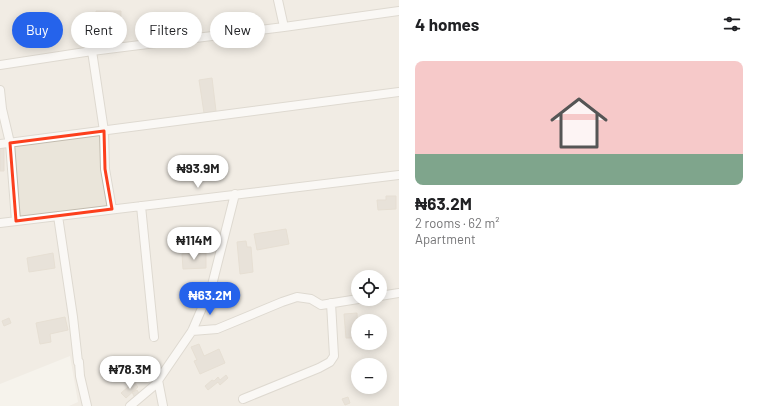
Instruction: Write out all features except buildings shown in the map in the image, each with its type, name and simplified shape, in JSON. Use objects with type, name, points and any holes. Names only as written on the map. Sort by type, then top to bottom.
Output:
[{"type":"street","points":[[278,0],[284,27]]},
{"type":"street","points":[[0,64],[399,11]]},
{"type":"street","points":[[92,51],[104,131],[105,169],[112,209]]},
{"type":"street","points":[[0,90],[2,109],[10,143],[16,221]]},
{"type":"street","points":[[0,144],[399,92]]},
{"type":"street","points":[[0,223],[399,175]]},
{"type":"street","points":[[130,406],[155,385],[192,331],[212,285],[235,194]]},
{"type":"street","points":[[140,206],[154,337]]},
{"type":"street","points":[[58,216],[73,317],[76,355],[79,362],[80,376],[86,406]]},
{"type":"street","points":[[387,295],[399,293]]},
{"type":"street","points":[[192,331],[217,329],[297,297],[322,304],[351,300]]},
{"type":"street","points":[[243,399],[320,368],[330,362],[334,356],[331,303]]},
{"type":"street","points":[[158,380],[163,406]]},
{"type":"highlighted area","points":[[104,131],[105,169],[112,209],[16,221],[10,143]]},
{"type":"shaded area","points":[[0,0],[399,0],[399,406],[69,406],[78,402],[70,356],[0,384]]}]
